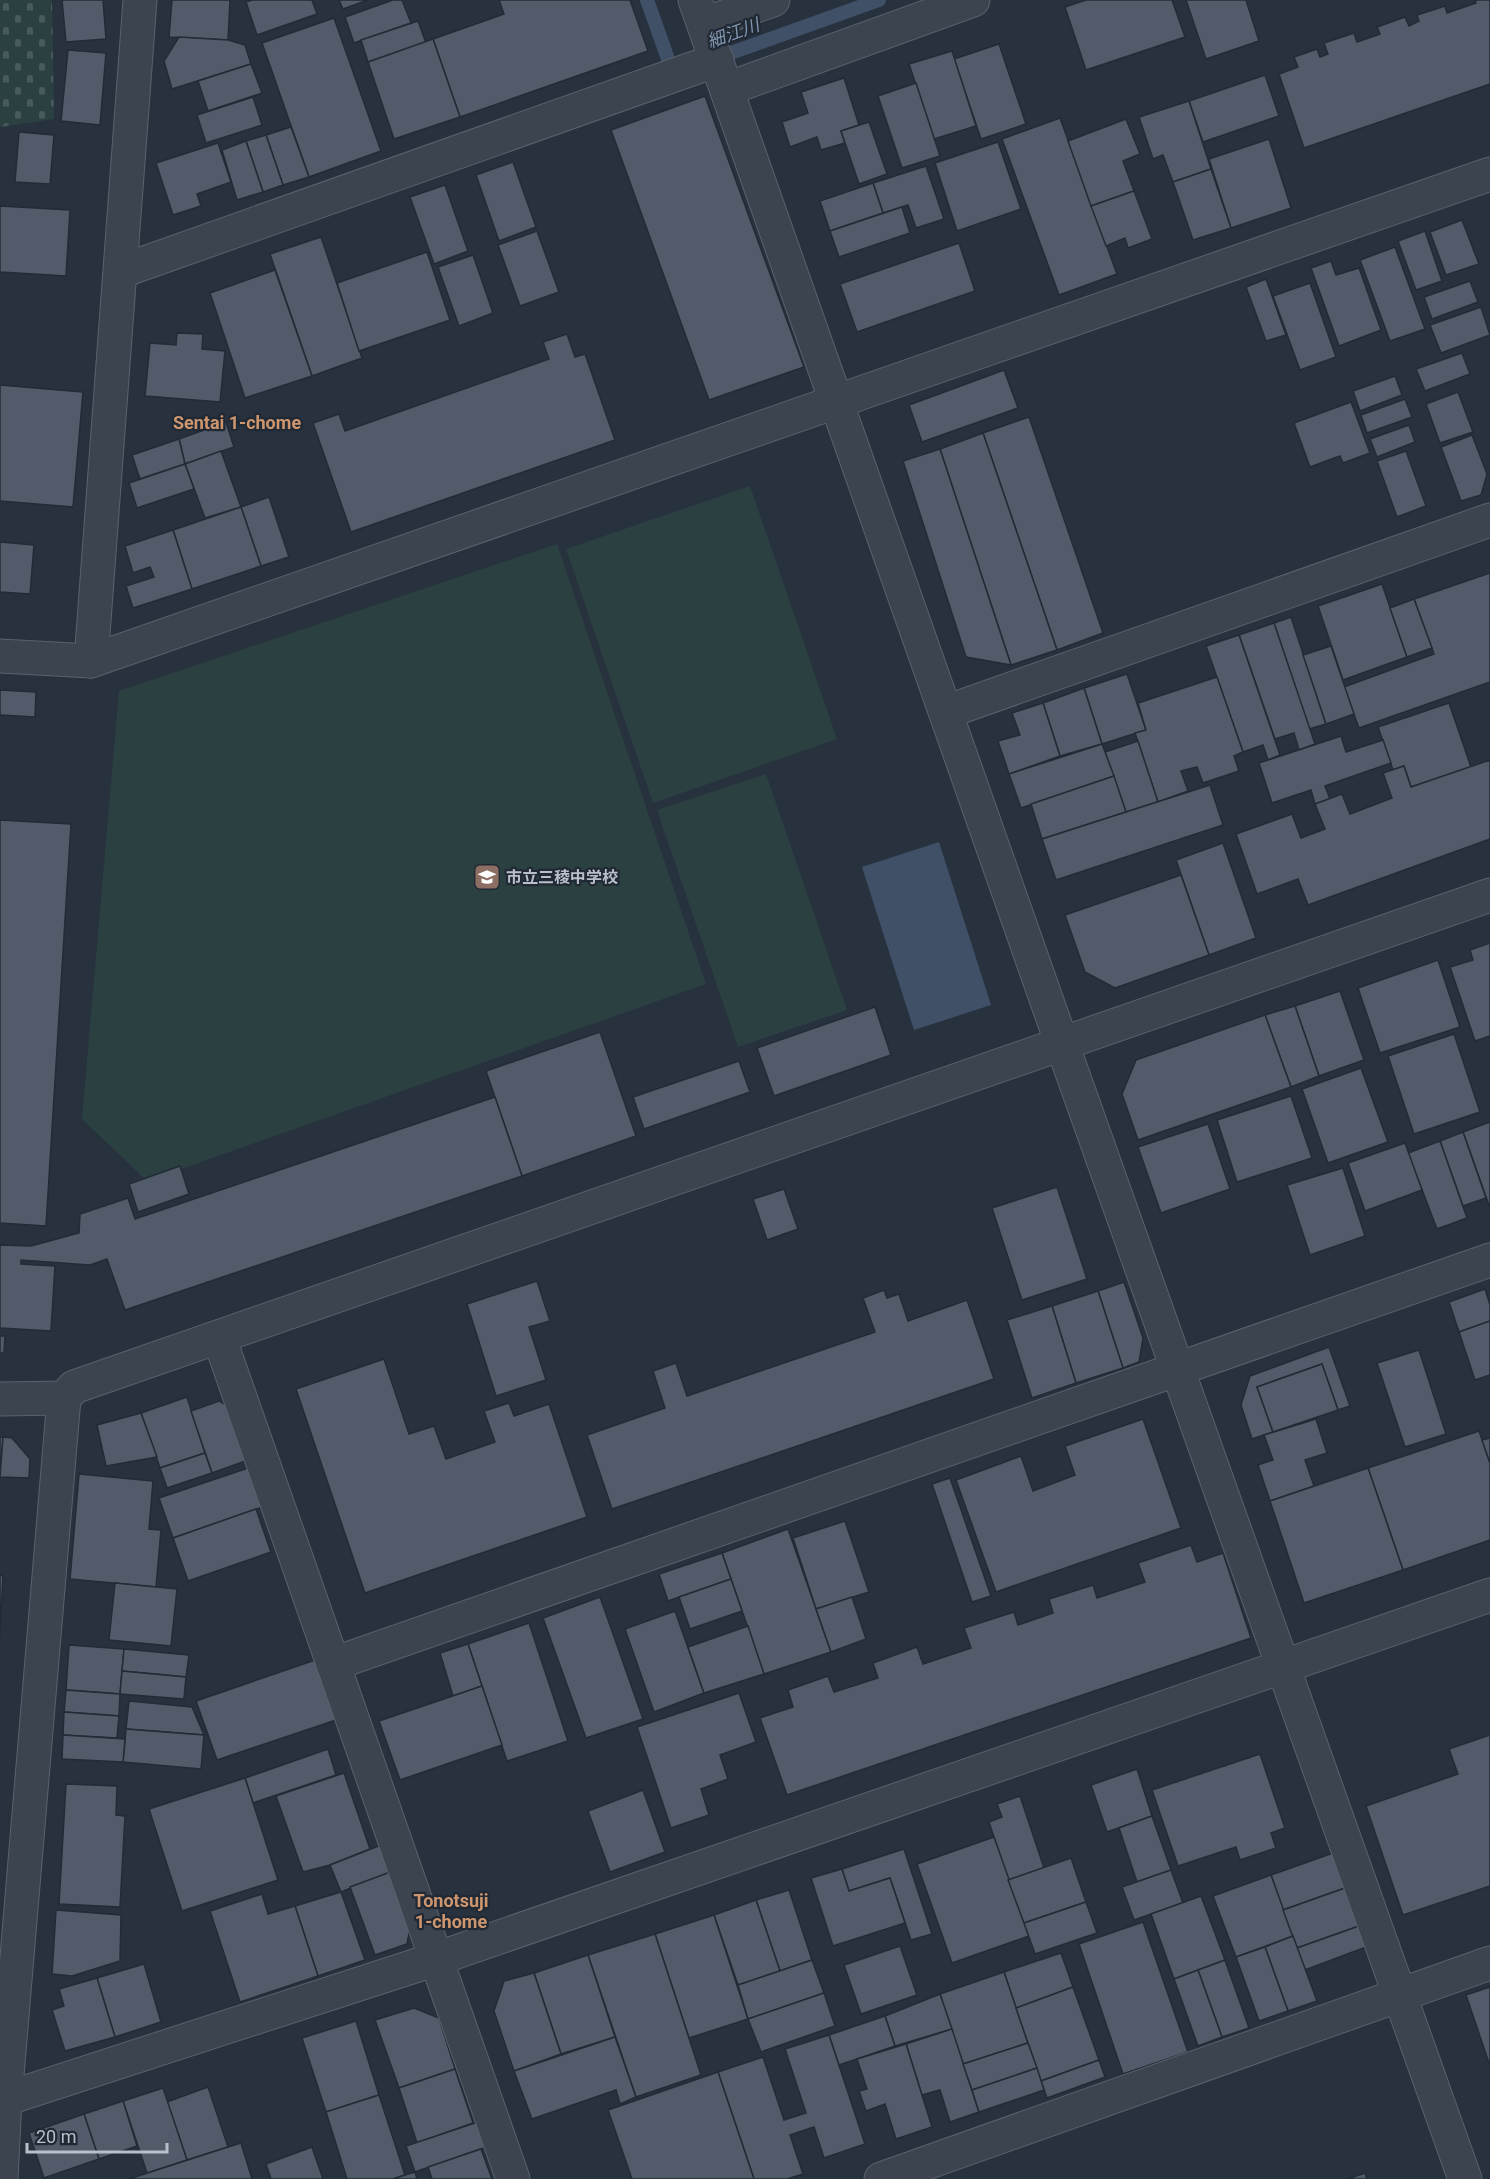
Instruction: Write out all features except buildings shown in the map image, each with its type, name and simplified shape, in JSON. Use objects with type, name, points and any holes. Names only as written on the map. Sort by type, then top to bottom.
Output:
[{"type":"street","points":[[91,661],[122,271],[140,0]]},
{"type":"street","points":[[773,0],[700,12],[1062,1044],[1466,2179]]},
{"type":"street","points":[[122,271],[722,74],[973,0]]},
{"type":"street","points":[[0,656],[91,661],[1490,174]]},
{"type":"street","points":[[946,712],[1490,520]]},
{"type":"street","points":[[1,2179],[2,2099],[64,1398],[74,1387],[1490,895]]},
{"type":"street","points":[[333,1664],[1490,1260]]},
{"type":"street","points":[[219,1337],[513,2179]]},
{"type":"street","points":[[0,1400],[64,1398]]},
{"type":"street","points":[[2,2099],[436,1959],[1490,1595]]},
{"type":"street","points":[[881,2179],[1490,1963]]},
{"type":"green space","points":[[0,0],[52,0],[54,119],[0,127]]},
{"type":"green space","points":[[750,486],[837,739],[653,803],[566,549]]},
{"type":"green space","points":[[557,544],[706,984],[147,1181],[82,1119],[119,691]]},
{"type":"green space","points":[[766,774],[847,1010],[738,1047],[657,810]]},
{"type":"water","points":[[939,842],[991,1005],[914,1030],[862,867]]},
{"type":"waterway","name":"細江川","points":[[647,0],[673,73],[676,72]]},
{"type":"waterway","name":"細江川","points":[[714,59],[879,0]]},
{"type":"place","name":"市立三稜中学校","points":[[487,877]]},
{"type":"district","name":"Sentai 1-chome","points":[[237,422]]},
{"type":"district","name":"Tonotsuji 1-chome","points":[[451,1910]]}]
